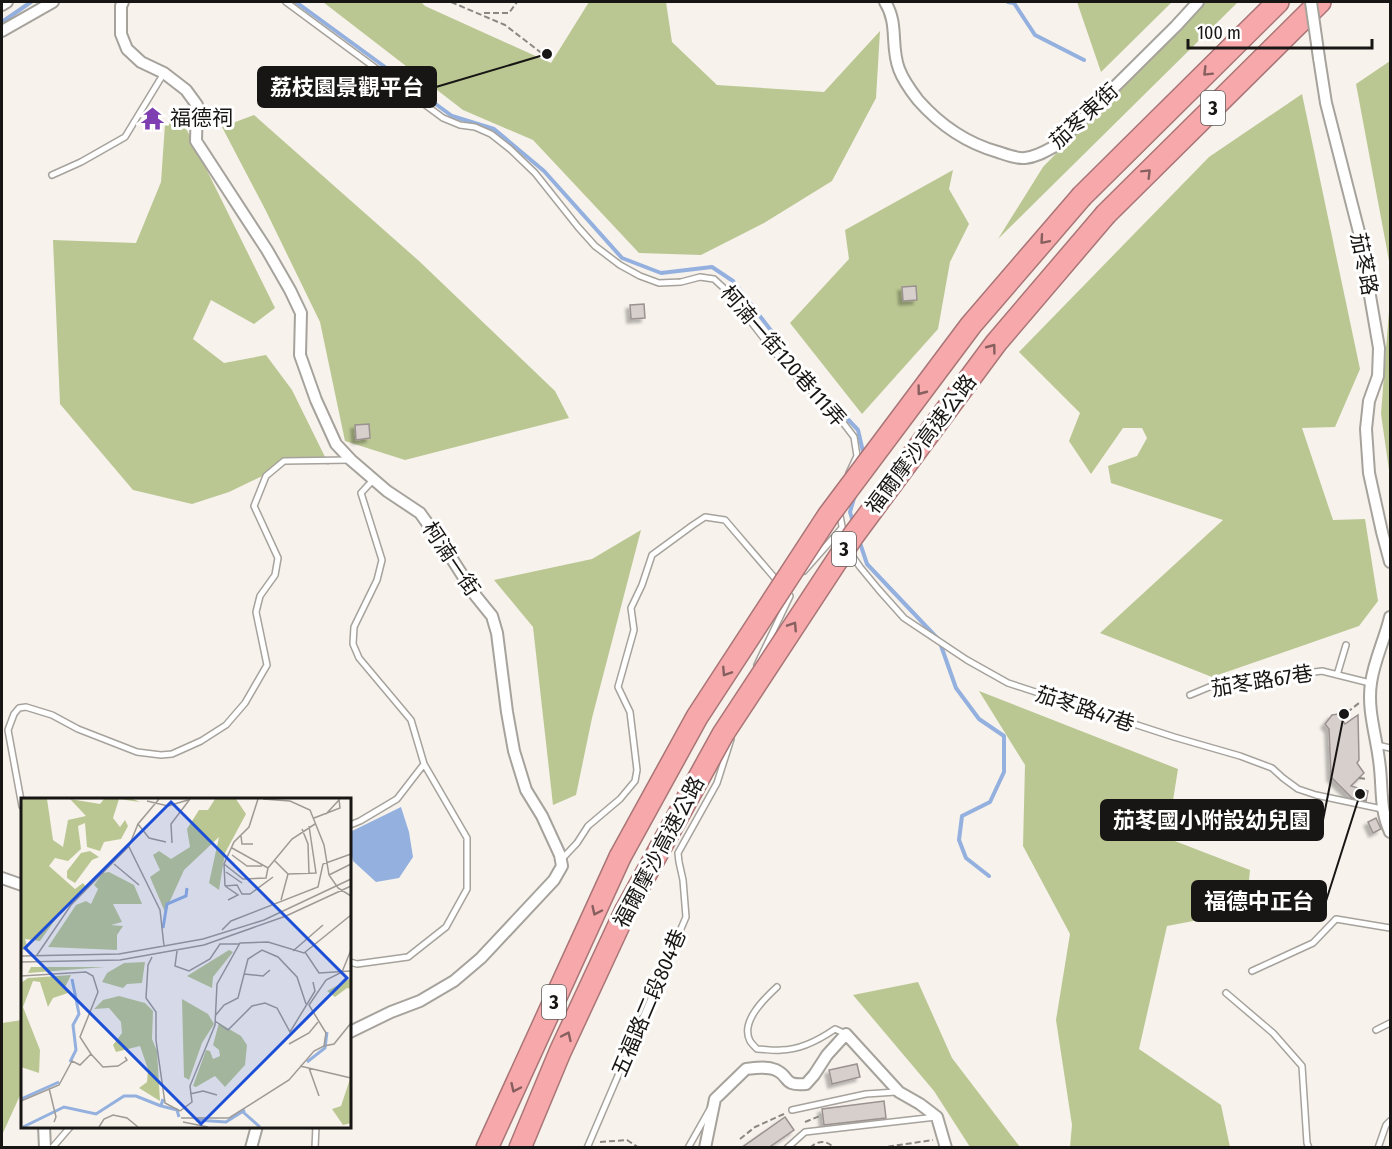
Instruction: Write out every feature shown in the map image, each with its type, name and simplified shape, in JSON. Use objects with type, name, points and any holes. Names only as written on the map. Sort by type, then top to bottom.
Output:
[{"type":"highway","name":"福爾摩沙高速公路","points":[[488,1148],[620,857],[697,717],[828,516],[971,325],[1082,196],[1278,2]]},
{"type":"highway","name":"福爾摩沙高速公路","points":[[520,1148],[560,1052],[625,912],[723,734],[853,536],[996,343],[1106,214],[1320,2]]},
{"type":"street","points":[[2,5],[7,2]]},
{"type":"street","points":[[2,31],[53,2]]},
{"type":"street","name":"柯湳一街","points":[[123,2],[121,34],[127,49],[141,62],[164,73],[186,90],[197,105],[196,141],[267,250],[290,290],[300,313],[300,355],[316,400],[336,444],[387,491],[420,513],[475,595],[492,616],[497,633],[514,751],[526,790],[542,816],[561,861]]},
{"type":"street","name":"茄苳東街","points":[[885,2],[894,22],[894,43],[898,68],[910,89],[930,114],[945,127],[971,142],[1011,156],[1025,158],[1041,154],[1055,146],[1198,2]]},
{"type":"street","name":"茄苳路","points":[[1311,2],[1326,103],[1359,232],[1379,348],[1377,376],[1369,402],[1366,429],[1369,473],[1390,562]]},
{"type":"street","points":[[1390,617],[1370,683],[1371,716],[1380,770],[1382,809],[1390,832]]},
{"type":"street","points":[[351,1032],[420,1001],[454,981],[481,958],[554,880],[561,861]]},
{"type":"street","points":[[2,878],[21,885]]},
{"type":"street","points":[[705,1148],[715,1099],[746,1069],[768,1067],[780,1071],[787,1081],[795,1085],[806,1084],[846,1034],[899,1092],[937,1117],[946,1148]]},
{"type":"street","points":[[44,1128],[45,1148]]},
{"type":"street","points":[[251,1148],[256,1128]]},
{"type":"lane","name":"柯湳一街120巷111弄","points":[[286,2],[443,118],[460,125],[475,127],[490,134],[510,149],[535,173],[596,246],[620,265],[659,283],[681,282],[700,277],[714,279],[727,291],[776,354],[838,416],[854,437],[857,456],[846,478],[839,508],[842,528]]},
{"type":"lane","points":[[52,176],[125,137],[164,73]]},
{"type":"lane","points":[[21,801],[8,730],[19,708],[26,707],[52,715],[78,729],[137,752],[161,755],[172,754],[201,741],[226,725],[246,703],[267,665],[256,612],[261,596],[275,575],[278,558],[254,506],[266,476],[284,461],[351,460]]},
{"type":"lane","points":[[351,962],[357,964],[408,957],[446,927],[467,889],[467,838],[424,764],[411,720],[359,658],[353,644],[354,627],[377,580],[382,560],[361,493],[373,479]]},
{"type":"lane","points":[[561,861],[588,826],[620,799],[635,782],[637,770],[630,712],[618,687],[634,630],[632,608],[652,555],[705,517],[725,520],[790,597],[752,674]]},
{"type":"lane","points":[[800,575],[842,528]]},
{"type":"lane","name":"茄苳路47巷","points":[[842,528],[845,543],[860,567],[904,618],[967,660],[1008,683],[1240,756],[1272,768],[1298,789],[1382,809]]},
{"type":"lane","points":[[786,591],[793,583]]},
{"type":"lane","points":[[1337,675],[1347,645]]},
{"type":"lane","name":"茄苳路67巷","points":[[1190,695],[1214,685],[1322,671],[1370,683]]},
{"type":"lane","points":[[736,725],[749,685]]},
{"type":"lane","name":"五福路二段804巷","points":[[587,1146],[686,917],[678,853],[717,783],[732,735]]},
{"type":"lane","points":[[1377,745],[1390,748]]},
{"type":"lane","points":[[351,825],[397,799],[424,764]]},
{"type":"lane","points":[[1252,971],[1312,943],[1336,920],[1390,928]]},
{"type":"lane","points":[[777,987],[762,1001],[748,1024],[749,1040],[757,1049],[798,1048],[820,1039],[835,1029],[846,1034]]},
{"type":"lane","points":[[1226,993],[1274,1033],[1302,1066],[1309,1148]]},
{"type":"lane","points":[[1376,1030],[1390,1023]]},
{"type":"lane","points":[[792,1110],[866,1094],[899,1092]]},
{"type":"lane","points":[[688,1148],[715,1099]]},
{"type":"lane","points":[[787,1148],[805,1132],[937,1117]]},
{"type":"lane","points":[[1378,1148],[1386,1125],[1390,1121]]},
{"type":"lane","points":[[52,1148],[69,1128]]},
{"type":"lane","points":[[315,1148],[316,1128]]},
{"type":"path","points":[[451,2],[505,25],[548,58]]},
{"type":"path","points":[[481,14],[509,13],[518,2]]},
{"type":"path","points":[[1340,718],[1358,703],[1371,701]]},
{"type":"path","points":[[1359,778],[1371,779]]},
{"type":"path","points":[[740,1139],[755,1127],[792,1110]]},
{"type":"path","points":[[805,1132],[800,1124],[820,1116],[819,1110]]},
{"type":"path","points":[[587,1146],[609,1140],[627,1140],[639,1148]]},
{"type":"path","points":[[879,1148],[927,1140]]},
{"type":"path","points":[[810,1148],[814,1143],[824,1142],[834,1148]]},
{"type":"green space","points":[[323,2],[421,2],[425,6],[551,63],[589,2],[666,2],[672,42],[717,85],[824,92],[880,31],[876,98],[832,181],[764,223],[701,255],[639,253],[533,140],[463,110]]},
{"type":"green space","points":[[1077,2],[1172,2],[1101,72]]},
{"type":"green space","points":[[1204,2],[1238,2],[998,239],[1043,167]]},
{"type":"green space","points":[[1390,61],[1390,266],[1356,84]]},
{"type":"green space","points":[[1302,94],[1360,369],[1335,427],[1302,428],[1333,520],[1365,519],[1378,601],[1359,626],[1212,677],[1100,633],[1223,520],[1111,483],[1108,466],[1137,456],[1147,438],[1142,428],[1123,428],[1091,474],[1069,441],[1080,413],[1019,352],[1209,157]]},
{"type":"green space","points":[[254,115],[419,261],[555,391],[569,418],[405,460],[345,441],[320,322],[222,127]]},
{"type":"green space","points":[[181,118],[275,308],[254,324],[211,300],[193,339],[224,363],[266,355],[292,390],[329,465],[302,457],[229,492],[192,504],[133,490],[60,404],[53,240],[136,243],[161,182],[165,124]]},
{"type":"green space","points":[[953,170],[949,189],[969,224],[950,262],[938,329],[862,414],[790,323],[849,259],[845,230]]},
{"type":"green space","points":[[1390,298],[1390,477],[1381,414]]},
{"type":"green space","points":[[641,530],[592,718],[576,795],[553,805],[533,627],[494,580],[592,559]]},
{"type":"green space","points":[[979,691],[1178,769],[1167,838],[1250,870],[1246,911],[1167,926],[1139,1049],[1221,1105],[1230,1147],[1070,1147],[1072,1125],[1056,1020],[1070,934],[1023,846],[1025,765]]},
{"type":"green space","points":[[918,982],[952,1058],[1020,1147],[970,1147],[934,1091],[853,995]]},
{"type":"green space","points":[[21,1020],[21,1093],[2,1135],[2,1023]]},
{"type":"water","points":[[401,807],[409,832],[413,857],[399,878],[376,882],[353,861],[351,832]]},
{"type":"building","points":[[916,286],[917,300],[903,301],[902,287]]},
{"type":"building","points":[[644,304],[645,318],[631,319],[630,305]]},
{"type":"building","points":[[369,424],[370,438],[356,440],[355,425]]},
{"type":"building","points":[[1338,714],[1345,724],[1358,715],[1359,760],[1357,763],[1364,773],[1351,786],[1368,791],[1366,801],[1352,798],[1331,777],[1329,729],[1325,724],[1332,715]]},
{"type":"building","points":[[1376,818],[1381,829],[1373,833],[1368,822]]},
{"type":"building","points":[[857,1064],[860,1077],[832,1084],[829,1070]]},
{"type":"building","points":[[884,1101],[886,1118],[824,1125],[822,1109]]},
{"type":"building","points":[[785,1117],[794,1130],[768,1148],[741,1148]]},
{"type":"waterway","points":[[2,22],[31,2]]},
{"type":"waterway","points":[[296,2],[452,116],[494,129],[544,171],[622,258],[661,273],[712,267],[733,281],[802,371],[858,430],[864,456]]},
{"type":"waterway","points":[[1008,2],[1014,3],[1035,35],[1084,60]]},
{"type":"waterway","points":[[853,522],[850,512],[855,495]]},
{"type":"waterway","points":[[859,540],[867,564],[939,640],[956,688],[979,719],[1004,736],[1004,772],[990,802],[962,816],[959,840],[966,858],[989,876]]},
{"type":"place","name":"荔枝園景觀平台","points":[[547,54]]},
{"type":"place","name":"福德祠","points":[[152,118]]},
{"type":"place","name":"茄苳國小附設幼兒園","points":[[1344,714]]},
{"type":"place","name":"福德中正台","points":[[1360,794]]}]
